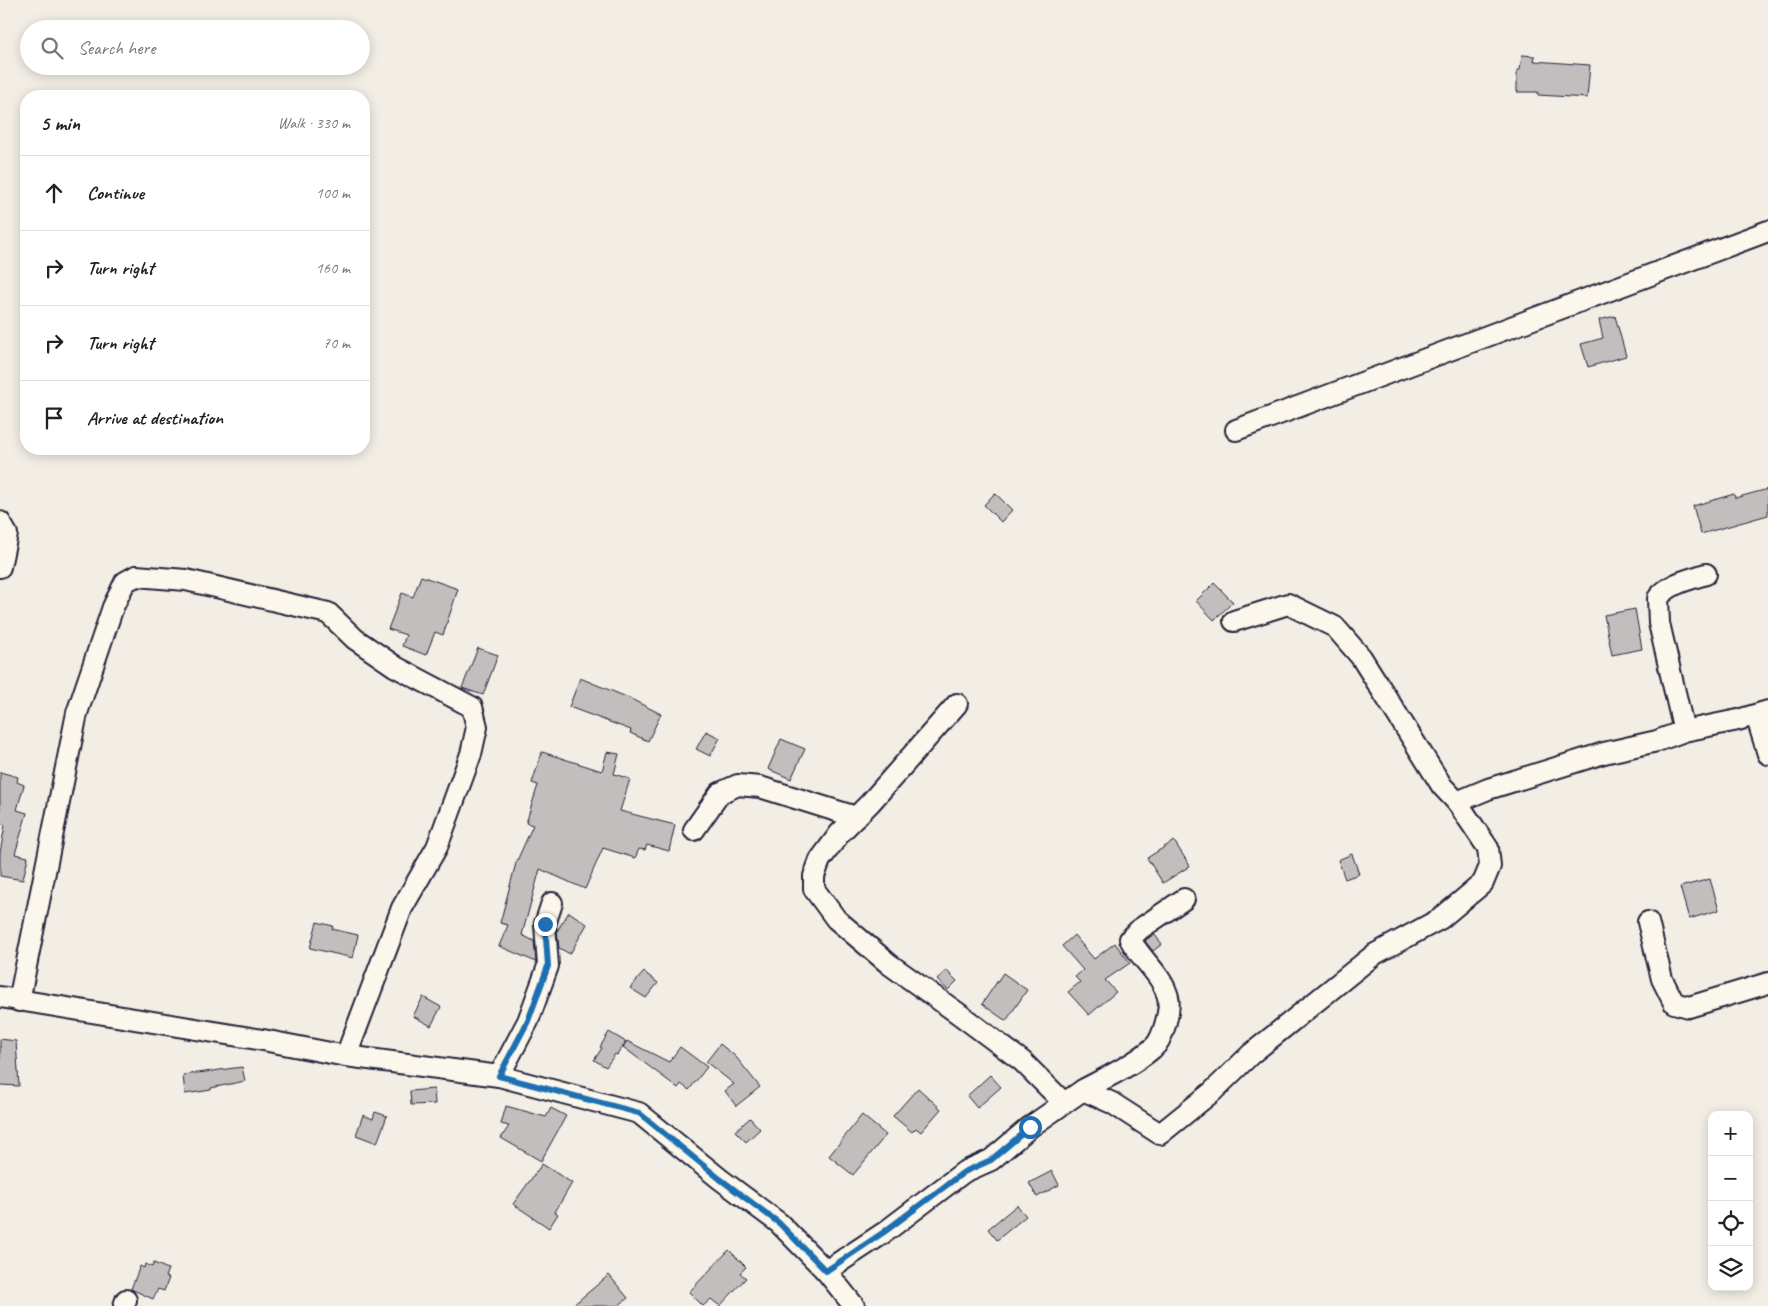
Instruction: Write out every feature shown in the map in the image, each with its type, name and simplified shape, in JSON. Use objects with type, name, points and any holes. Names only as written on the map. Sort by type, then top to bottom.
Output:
[{"type":"street","points":[[1236,430],[1768,230]]},
{"type":"street","points":[[0,522],[7,534],[0,567]]},
{"type":"street","points":[[1684,731],[1659,623],[1658,598],[1673,585],[1706,574]]},
{"type":"street","points":[[346,1056],[402,908],[437,847],[471,754],[477,727],[472,707],[396,667],[355,638],[328,614],[186,580],[136,576],[125,582],[113,607],[77,713],[10,999],[263,1040],[346,1056],[499,1076],[639,1113],[720,1179],[779,1223],[826,1271],[854,1306]]},
{"type":"street","points":[[1084,1090],[1112,1103],[1160,1134],[1212,1092],[1251,1054],[1375,954],[1440,919],[1483,883],[1490,866],[1488,848],[1457,802],[1442,786],[1361,657],[1334,627],[1288,604],[1234,621]]},
{"type":"street","points":[[957,704],[840,833],[820,860],[814,876],[814,890],[836,919],[888,964],[1022,1061],[1064,1103]]},
{"type":"street","points":[[1457,802],[1488,789],[1604,753],[1657,741],[1684,731],[1762,713],[1768,754]]},
{"type":"street","points":[[694,830],[720,793],[738,784],[760,787],[856,817]]},
{"type":"street","points":[[826,1271],[884,1232],[964,1172],[991,1160],[1030,1127],[1064,1103],[1155,1046],[1168,1020],[1168,998],[1155,973],[1130,939],[1140,929],[1184,899]]},
{"type":"street","points":[[499,1076],[528,1021],[548,966],[545,924],[552,904]]},
{"type":"street","points":[[1648,922],[1662,979],[1674,1003],[1688,1007],[1768,983]]},
{"type":"building","points":[[1522,55],[1535,56],[1534,61],[1590,65],[1587,98],[1538,95],[1538,92],[1517,92],[1517,70],[1520,70]]},
{"type":"building","points":[[1615,316],[1626,356],[1588,367],[1581,344],[1603,338],[1599,320]]},
{"type":"building","points":[[1768,489],[1768,515],[1701,534],[1693,506],[1734,494],[1735,498]]},
{"type":"building","points":[[995,493],[1012,510],[1001,522],[984,505]]},
{"type":"building","points":[[421,576],[458,589],[443,635],[435,632],[426,655],[402,646],[406,635],[388,629],[402,593],[413,597]]},
{"type":"building","points":[[1214,583],[1233,602],[1214,620],[1196,601]]},
{"type":"building","points":[[1635,609],[1642,649],[1612,655],[1604,615]]},
{"type":"building","points":[[478,648],[498,655],[483,695],[462,688]]},
{"type":"building","points":[[580,678],[629,698],[661,714],[648,741],[630,733],[631,730],[569,707]]},
{"type":"building","points":[[706,731],[720,738],[710,756],[696,749]]},
{"type":"building","points":[[781,739],[805,749],[791,779],[768,769]]},
{"type":"building","points":[[542,752],[602,771],[607,752],[619,754],[614,774],[630,779],[620,811],[675,825],[669,851],[647,845],[645,850],[639,849],[635,858],[603,848],[585,889],[540,869],[522,935],[534,941],[536,962],[499,946],[508,925],[500,923],[516,863],[533,825],[526,823],[538,785],[532,783]]},
{"type":"building","points":[[0,772],[18,777],[17,782],[24,785],[17,810],[27,813],[15,854],[28,857],[23,880],[0,876],[0,853],[5,825],[0,823]]},
{"type":"building","points":[[1174,841],[1190,866],[1163,883],[1147,858]]},
{"type":"building","points":[[1352,854],[1359,874],[1345,879],[1338,860]]},
{"type":"building","points":[[1710,879],[1719,910],[1689,919],[1680,887]]},
{"type":"building","points":[[569,912],[587,924],[570,954],[559,948],[557,931]]},
{"type":"building","points":[[317,922],[333,926],[332,929],[358,935],[353,958],[310,948]]},
{"type":"building","points":[[1154,934],[1162,944],[1153,951],[1145,941]]},
{"type":"building","points":[[1074,935],[1094,959],[1115,943],[1130,963],[1105,980],[1116,992],[1089,1015],[1068,992],[1080,982],[1075,977],[1083,970],[1062,946]]},
{"type":"building","points":[[946,970],[957,981],[948,990],[937,980]]},
{"type":"building","points":[[644,972],[658,983],[646,998],[630,988]]},
{"type":"building","points":[[1003,973],[1027,990],[1006,1021],[982,1004]]},
{"type":"building","points":[[423,997],[441,1007],[431,1026],[413,1016]]},
{"type":"building","points":[[609,1032],[626,1042],[606,1067],[594,1060]]},
{"type":"building","points":[[0,1039],[16,1041],[19,1086],[0,1085]]},
{"type":"building","points":[[627,1041],[669,1062],[680,1047],[707,1067],[689,1090],[681,1084],[678,1088],[623,1047]]},
{"type":"building","points":[[720,1044],[736,1057],[760,1087],[736,1106],[725,1091],[734,1084],[706,1062]]},
{"type":"building","points":[[242,1067],[245,1081],[211,1088],[211,1090],[185,1094],[183,1075]]},
{"type":"building","points":[[990,1075],[1001,1087],[977,1108],[967,1096]]},
{"type":"building","points":[[918,1088],[941,1109],[921,1132],[916,1128],[912,1132],[893,1116]]},
{"type":"building","points":[[434,1089],[435,1104],[411,1105],[410,1091]]},
{"type":"building","points":[[506,1106],[546,1117],[551,1108],[566,1116],[541,1161],[501,1138],[509,1126],[501,1124]]},
{"type":"building","points":[[375,1112],[387,1116],[377,1143],[356,1135],[363,1115],[373,1119]]},
{"type":"building","points":[[862,1115],[886,1135],[853,1175],[829,1156]]},
{"type":"building","points":[[750,1118],[760,1129],[746,1142],[735,1131]]},
{"type":"building","points":[[542,1164],[572,1183],[555,1212],[558,1214],[549,1228],[513,1204]]},
{"type":"building","points":[[1052,1171],[1059,1185],[1037,1197],[1029,1183]]},
{"type":"building","points":[[1017,1205],[1026,1216],[997,1240],[988,1229]]},
{"type":"building","points":[[729,1250],[746,1267],[740,1273],[746,1278],[720,1306],[711,1299],[703,1306],[689,1292]]},
{"type":"building","points":[[154,1263],[168,1269],[165,1277],[169,1278],[164,1291],[158,1289],[153,1299],[131,1289],[140,1266],[144,1268],[145,1264],[152,1267]]},
{"type":"building","points":[[609,1275],[628,1298],[618,1306],[572,1306]]},
{"type":"route","points":[[545,924],[548,966],[528,1021],[499,1076],[639,1113],[720,1179],[779,1223],[826,1271],[884,1232],[964,1172],[991,1160],[1030,1127]]}]
